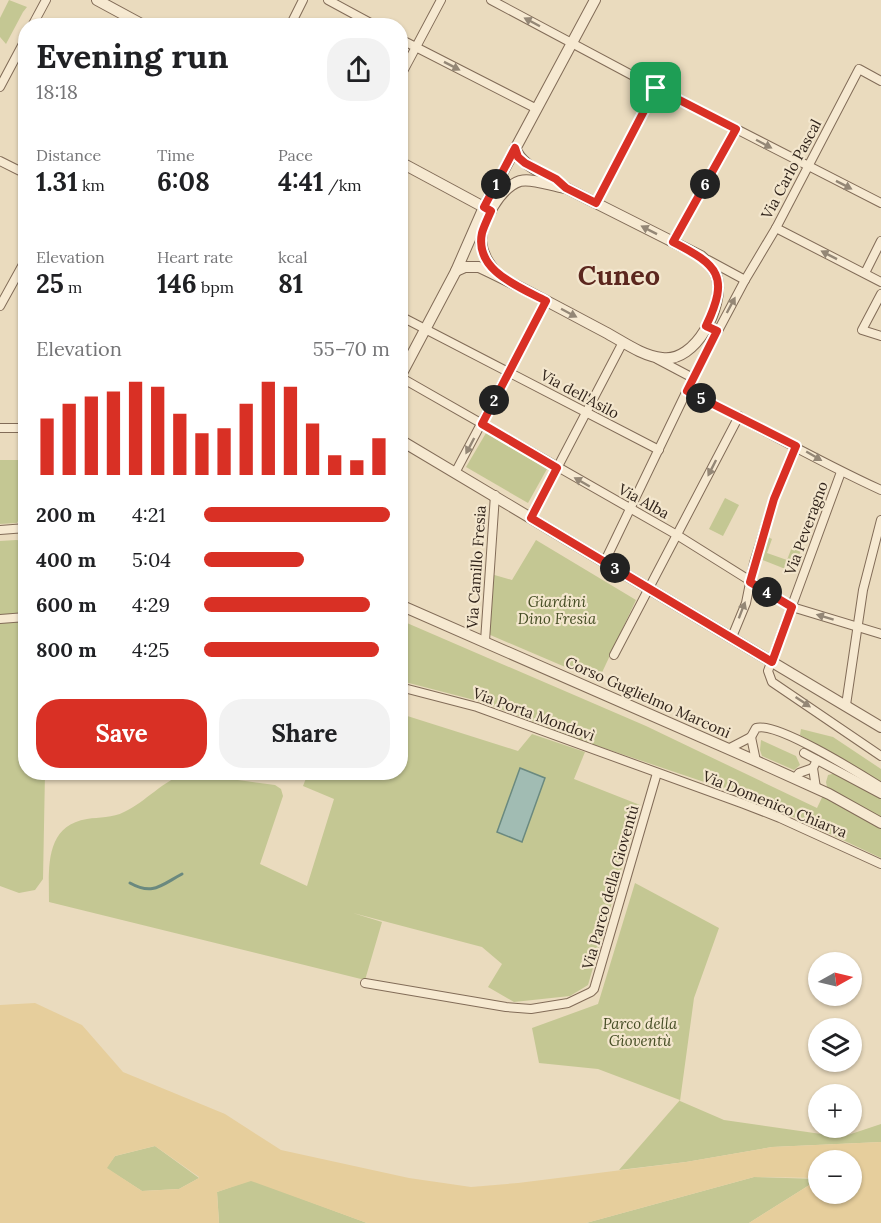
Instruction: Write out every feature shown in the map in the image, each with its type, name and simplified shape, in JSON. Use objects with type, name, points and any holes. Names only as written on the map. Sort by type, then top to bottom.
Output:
[{"type":"street","points":[[36,18],[46,0]]},
{"type":"street","points":[[97,0],[130,18]]},
{"type":"street","points":[[294,18],[303,0]]},
{"type":"street","points":[[328,0],[361,18]]},
{"type":"street","points":[[408,62],[441,0]]},
{"type":"street","points":[[491,0],[656,88],[881,203]]},
{"type":"street","points":[[408,362],[488,209],[515,148],[595,0]]},
{"type":"street","points":[[408,43],[537,109]]},
{"type":"street","points":[[0,87],[18,53]]},
{"type":"street","name":"Via Carlo Pascal","points":[[605,561],[717,331],[776,228],[860,69],[881,81]]},
{"type":"street","points":[[596,203],[656,88]]},
{"type":"street","points":[[673,242],[736,129]]},
{"type":"street","points":[[515,148],[518,157],[525,163],[556,179],[566,188],[745,280]]},
{"type":"street","points":[[0,161],[18,170]]},
{"type":"street","points":[[408,166],[488,209]]},
{"type":"street","points":[[499,276],[483,253],[481,241],[488,209],[503,192],[522,181],[534,180],[549,186],[566,188]]},
{"type":"street","points":[[776,228],[881,282]]},
{"type":"street","points":[[865,273],[881,241]]},
{"type":"street","points":[[651,356],[679,357],[694,346],[706,326],[714,308],[718,286],[712,268],[701,256]]},
{"type":"street","points":[[456,271],[479,267],[499,276],[693,378]]},
{"type":"street","points":[[0,306],[18,273]]},
{"type":"street","points":[[881,294],[862,330],[881,336]]},
{"type":"street","points":[[455,473],[546,301]]},
{"type":"street","name":"Via dell'Asilo","points":[[408,320],[659,450]]},
{"type":"street","points":[[706,326],[717,331]]},
{"type":"street","points":[[531,518],[623,342]]},
{"type":"street","name":"Via Alba","points":[[408,382],[677,536],[792,607],[881,634]]},
{"type":"street","points":[[687,391],[796,446],[841,472],[881,490]]},
{"type":"street","points":[[614,655],[739,417]]},
{"type":"street","points":[[0,428],[18,428]]},
{"type":"street","points":[[408,445],[881,727]]},
{"type":"street","points":[[732,637],[746,603],[774,499],[796,446]]},
{"type":"street","name":"Via Peveragno","points":[[772,662],[841,472]]},
{"type":"street","name":"Via Camillo Fresia","points":[[484,641],[495,495]]},
{"type":"street","points":[[846,705],[863,590],[881,520]]},
{"type":"street","points":[[0,530],[18,527]]},
{"type":"street","name":"Corso Guglielmo Marconi","points":[[408,608],[795,778],[881,823]]},
{"type":"street","points":[[0,619],[18,618]]},
{"type":"street","points":[[772,662],[768,671],[772,682],[881,756]]},
{"type":"street","name":"Via Porta Mondovì","points":[[408,689],[477,707],[657,773]]},
{"type":"street","points":[[728,749],[751,737],[756,728],[761,726],[770,728],[815,749],[881,786]]},
{"type":"street","points":[[751,737],[756,761]]},
{"type":"street","points":[[804,753],[881,794]]},
{"type":"street","points":[[816,788],[813,768],[817,760]]},
{"type":"street","points":[[795,778],[799,773],[813,768]]},
{"type":"street","name":"Via Domenico Chiarva","points":[[657,773],[780,818],[881,864]]},
{"type":"street","name":"Via Parco della Gioventù","points":[[364,983],[506,1007],[531,1009],[568,1003],[591,992],[594,989],[657,773]]},
{"type":"green space","points":[[9,0],[27,7],[18,18],[6,44],[0,37],[0,18]]},
{"type":"green space","points":[[486,433],[547,469],[528,503],[466,467]]},
{"type":"green space","points":[[0,460],[18,460],[18,521],[0,524]]},
{"type":"green space","points":[[725,498],[739,505],[723,536],[709,529]]},
{"type":"green space","points":[[768,537],[772,539],[767,553],[787,560],[792,547],[801,550],[793,572],[760,559]]},
{"type":"green space","points":[[18,540],[18,780],[45,780],[43,879],[35,890],[19,893],[0,886],[0,541]]},
{"type":"green space","name":"Giardini Dino Fresia","points":[[536,540],[636,600],[598,681],[488,634],[491,574],[512,580]]},
{"type":"green space","points":[[408,623],[646,726],[817,808],[827,787],[828,775],[836,773],[842,775],[849,763],[800,735],[801,729],[833,737],[881,769],[881,858],[796,818],[722,788],[580,740],[482,702],[408,683]]},
{"type":"green space","points":[[408,716],[518,751],[532,734],[585,752],[574,779],[640,805],[588,985],[570,996],[514,1002],[488,987],[502,964],[482,947],[353,913],[382,922],[365,980],[49,902],[52,851],[63,830],[73,823],[87,819],[120,814],[140,803],[172,780],[238,780],[275,785],[281,789],[283,796],[260,864],[307,886],[334,799],[303,786],[305,780],[408,780]]},
{"type":"green space","points":[[761,740],[796,756],[800,765],[794,770],[762,756]]},
{"type":"green space","name":"Parco della Gioventù","points":[[635,883],[719,928],[694,998],[680,1101],[724,1120],[808,1132],[808,1138],[862,1138],[862,1130],[881,1124],[881,1142],[772,1147],[686,1162],[619,1170],[680,1100],[598,1069],[539,1063],[532,1028],[598,1004]]},
{"type":"green space","points":[[155,1146],[199,1178],[179,1189],[142,1191],[106,1168],[115,1156]]},
{"type":"green space","points":[[754,1177],[808,1179],[808,1186],[749,1223],[586,1223]]},
{"type":"green space","points":[[251,1180],[367,1223],[219,1223],[217,1192]]},
{"type":"sand","points":[[35,1003],[82,1025],[123,1072],[225,1114],[281,1150],[409,1178],[471,1187],[686,1162],[772,1147],[881,1142],[881,1223],[749,1223],[808,1186],[808,1204],[862,1204],[862,1150],[808,1150],[808,1178],[754,1177],[586,1223],[367,1223],[251,1181],[217,1192],[219,1223],[0,1223],[0,1005]],"holes":[[[155,1146],[199,1178],[179,1189],[142,1191],[107,1168],[115,1156]]]},
{"type":"water","points":[[520,768],[545,778],[522,842],[497,832]]},
{"type":"waterway","points":[[130,883],[145,889],[157,888],[182,874]]},
{"type":"district","name":"Cuneo","points":[[619,275]]},
{"type":"route","points":[[656,88],[736,129],[673,242],[708,262],[717,277],[718,286],[714,308],[706,326],[717,331],[687,391],[796,446],[763,531],[750,582],[792,607],[772,662],[531,518],[557,468],[482,424],[546,301],[499,276],[488,262],[483,253],[481,241],[491,211],[484,207],[515,148],[518,157],[525,163],[596,203],[656,88]]}]
